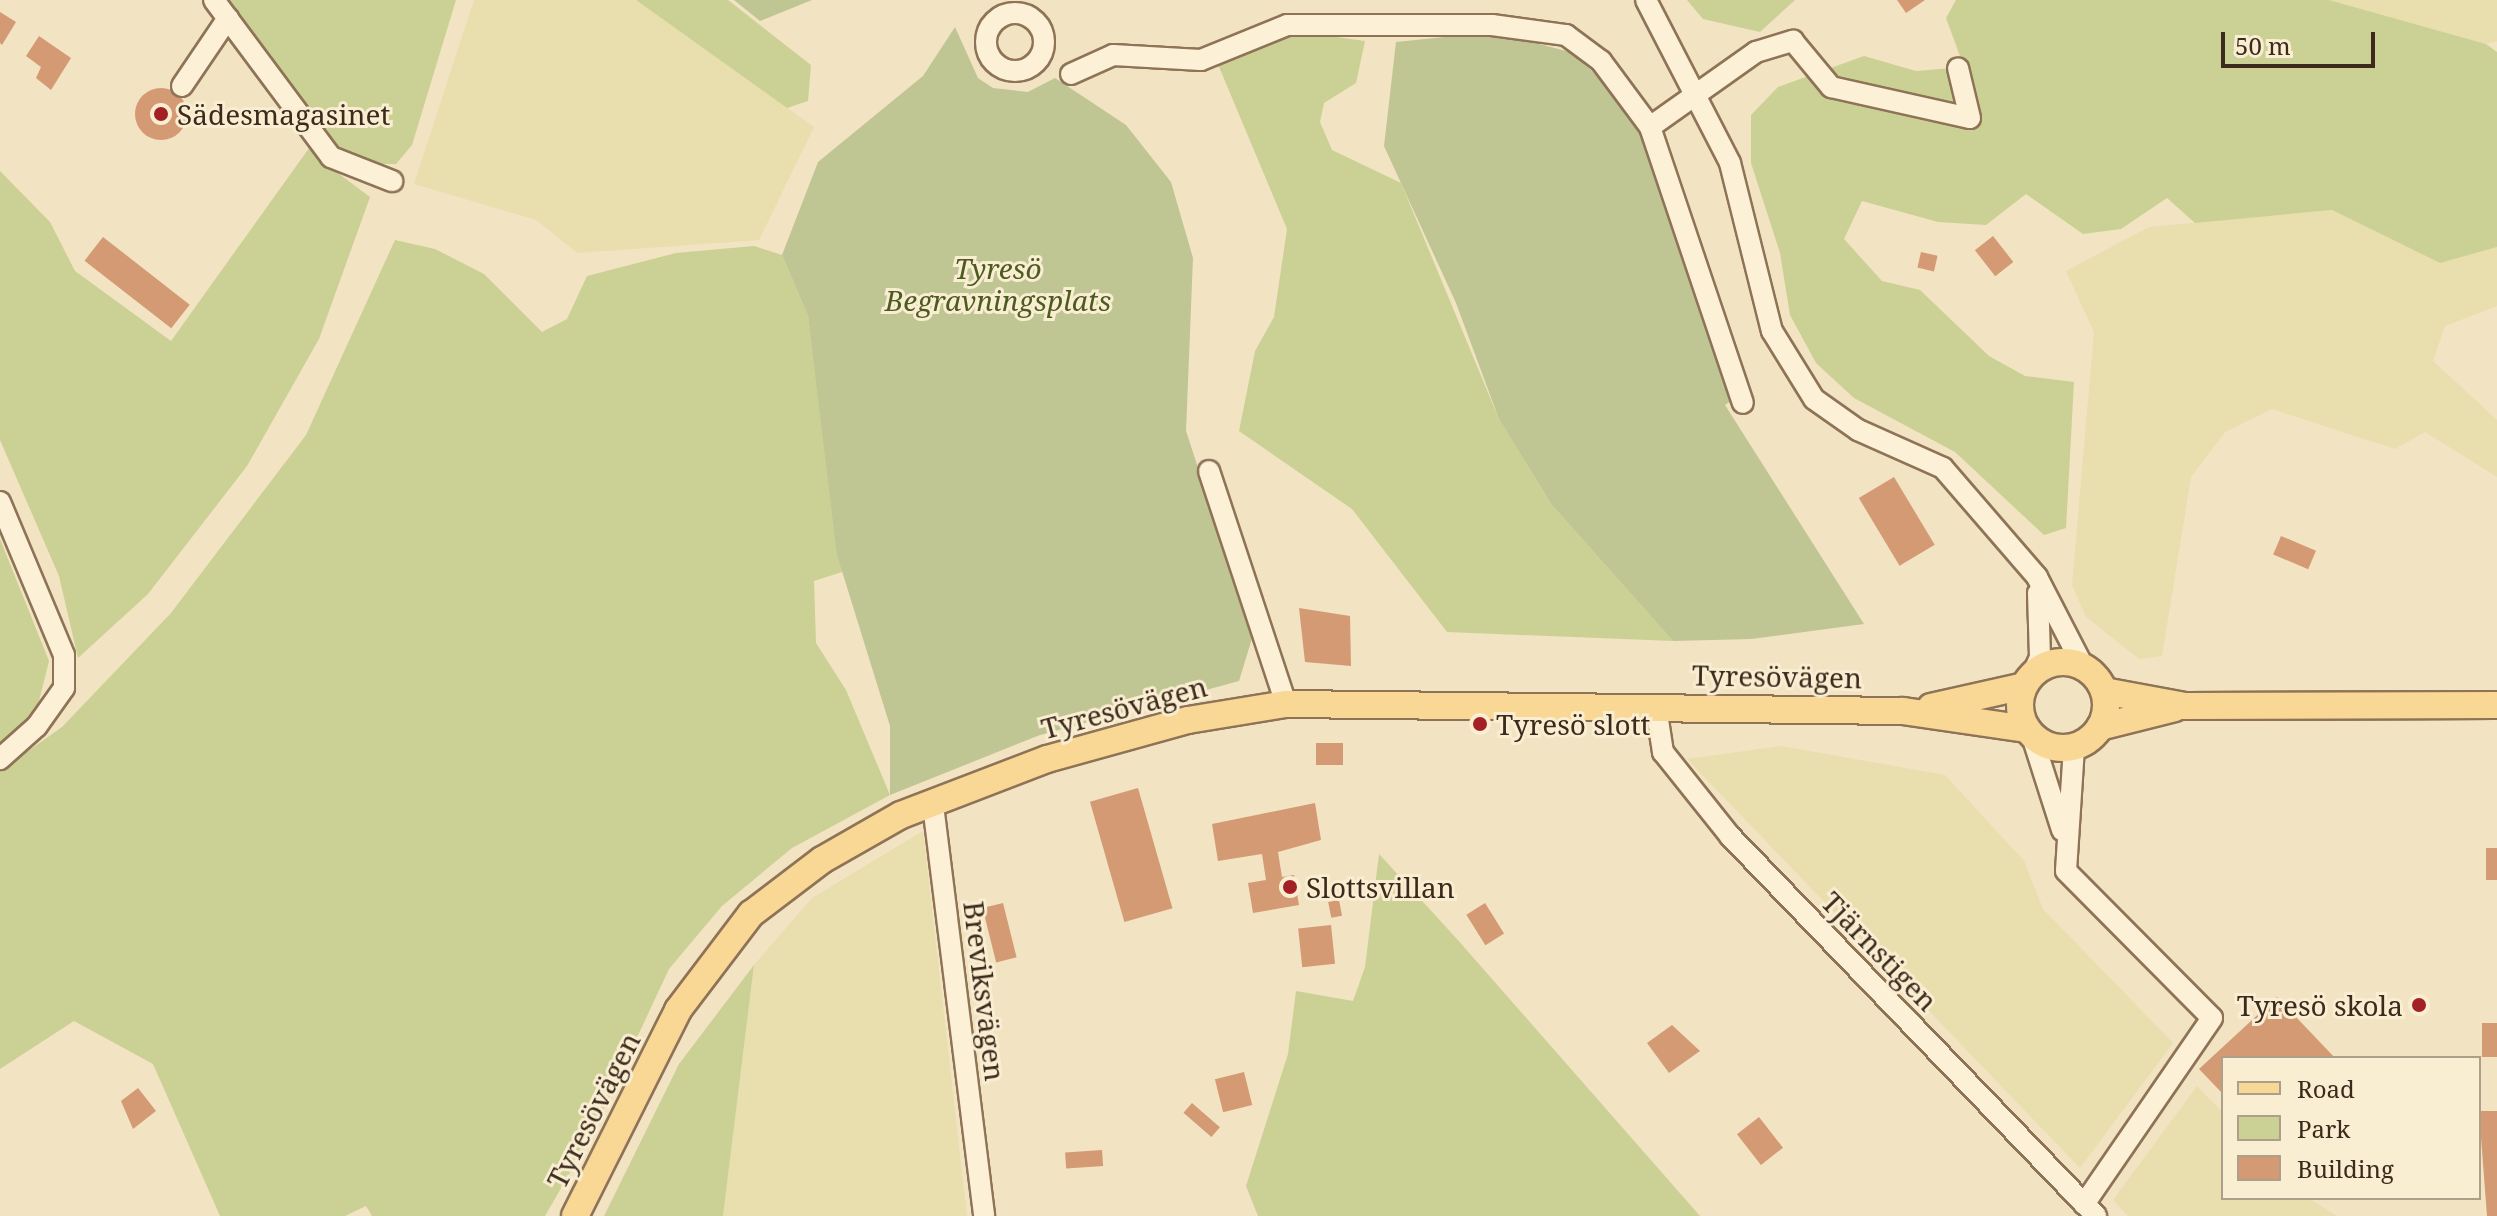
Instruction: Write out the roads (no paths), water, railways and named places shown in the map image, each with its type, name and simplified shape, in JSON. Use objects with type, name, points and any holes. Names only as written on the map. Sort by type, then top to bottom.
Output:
[{"type":"main road","name":"Tyresövägen","points":[[1903,711],[2029,680],[2059,661],[2083,666]]},
{"type":"main road","points":[[2083,666],[2104,691],[2184,706],[2497,705]]},
{"type":"main road","points":[[2029,680],[2029,732]]},
{"type":"main road","points":[[2100,727],[2104,691]]},
{"type":"main road","name":"Tyresövägen","points":[[575,1216],[678,1010],[751,914],[822,860],[933,805],[1047,759],[1188,720],[1286,704],[1903,711],[2029,732],[2048,746],[2074,747]]},
{"type":"main road","points":[[2074,747],[2100,727],[2184,706]]},
{"type":"street","points":[[214,0],[331,157],[392,181]]},
{"type":"street","points":[[1646,0],[1748,214],[1772,331],[1814,399],[1858,430],[1943,468],[2037,577],[2083,666]]},
{"type":"street","points":[[182,86],[228,18]]},
{"type":"street","points":[[1071,74],[1113,55],[1201,60],[1287,25],[1492,25],[1566,35],[1601,61],[1650,127],[1743,403]]},
{"type":"street","points":[[1650,127],[1756,52],[1793,41],[1831,87],[1970,118],[1958,68]]},
{"type":"street","points":[[1209,471],[1286,704]]},
{"type":"street","points":[[0,502],[64,666],[64,688],[52,705],[0,759]]},
{"type":"street","points":[[2029,680],[2042,631],[2037,577]]},
{"type":"street","name":"Tjärnstigen","points":[[1656,707],[1663,752],[1730,836],[2090,1210]]},
{"type":"street","points":[[2029,732],[2064,837]]},
{"type":"street","points":[[2074,747],[2064,837],[2066,871],[2212,1018],[2090,1210]]},
{"type":"street","name":"Breviksvägen","points":[[933,805],[984,1216]]},
{"type":"place","name":"Sädesmagasinet","points":[[161,114]]},
{"type":"place","name":"Tyresö slott","points":[[1480,724]]},
{"type":"place","name":"Slottsvillan","points":[[1290,887]]},
{"type":"place","name":"Tyresö skola","points":[[2419,1005]]},
{"type":"park label","name":"Tyresö Begravningsplats","points":[[998,284]]}]
